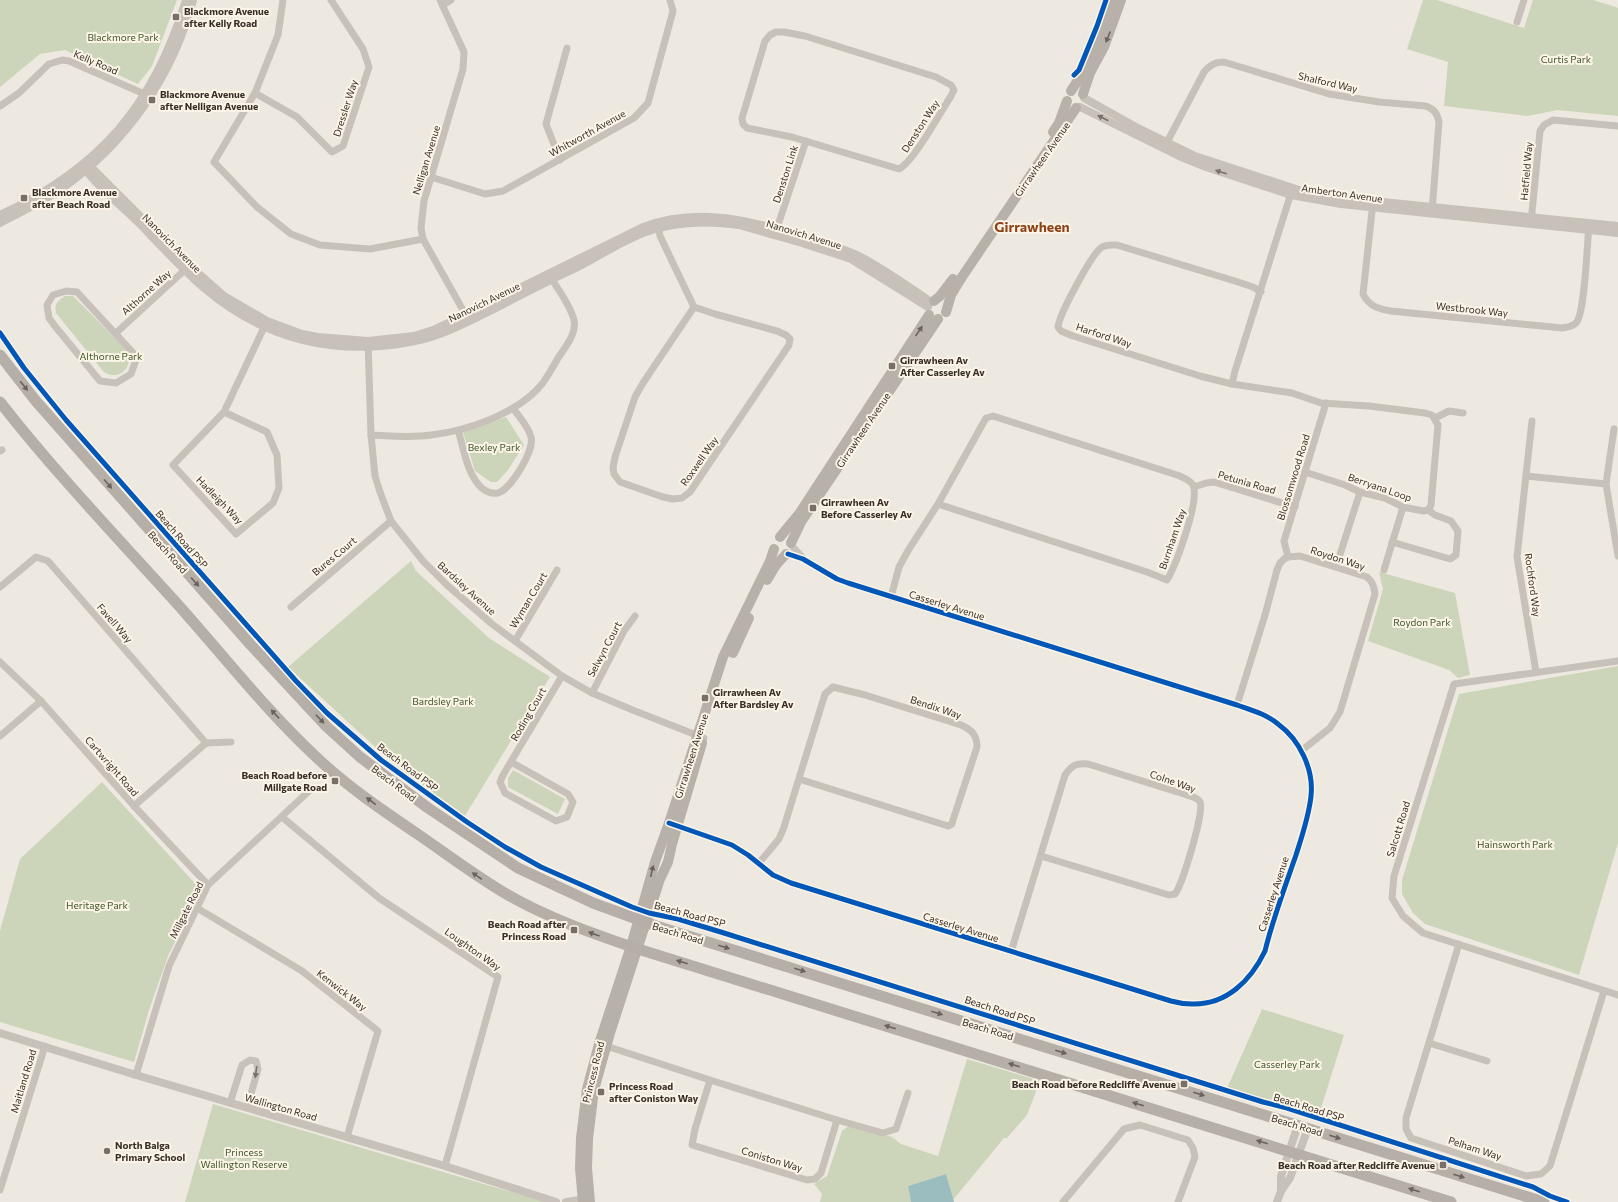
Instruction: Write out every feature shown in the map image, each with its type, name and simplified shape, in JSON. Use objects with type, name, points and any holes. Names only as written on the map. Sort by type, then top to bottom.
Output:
[{"type":"main road","name":"Girrawheen Avenue","points":[[634,948],[643,921],[668,862],[673,825],[723,657],[770,561],[775,540],[780,537],[799,514],[932,309],[1059,123],[1069,96],[1082,74],[1114,0]]},
{"type":"main road","name":"Girrawheen Avenue","points":[[946,312],[951,295],[962,277],[1081,102],[1090,73],[1104,47],[1121,0]]},
{"type":"main road","points":[[1079,91],[1081,102],[1070,106],[1069,96],[1079,91]]},
{"type":"main road","points":[[943,303],[946,312],[943,317],[932,309],[943,303]]},
{"type":"main road","name":"Girrawheen Avenue","points":[[700,736],[732,654],[770,574],[789,549],[801,522],[932,309]]},
{"type":"main road","name":"Beach Road","points":[[0,355],[35,400],[250,644],[326,726],[360,757],[428,808],[518,868],[593,903],[643,921],[1544,1202]]},
{"type":"main road","points":[[0,402],[16,423],[94,512],[256,694],[324,764],[378,807],[482,880],[509,896],[588,932],[634,948],[1451,1202]]},
{"type":"main road","points":[[774,549],[778,554],[789,549],[787,538],[780,537]]},
{"type":"main road","name":"Princess Road","points":[[586,1201],[580,1168],[581,1138],[587,1089],[603,1045],[634,948]]},
{"type":"street","points":[[148,95],[176,32],[186,0]]},
{"type":"street","points":[[0,223],[61,189],[122,135],[148,95],[182,33],[193,0]]},
{"type":"street","points":[[283,0],[278,35],[255,93],[214,162],[257,207],[291,234],[320,245],[370,249],[423,239]]},
{"type":"street","name":"Dressler Way","points":[[255,93],[297,117],[332,152],[343,146],[369,67],[363,49],[331,0]]},
{"type":"street","points":[[442,2],[451,0]]},
{"type":"street","name":"Whitworth Avenue","points":[[431,177],[486,194],[503,191],[634,118],[648,103],[673,11],[670,0]]},
{"type":"street","points":[[1518,22],[1524,0]]},
{"type":"street","name":"Nelligan Avenue","points":[[442,2],[464,52],[463,68],[431,177],[421,216],[421,228],[423,239],[467,318]]},
{"type":"street","name":"Denston Way","points":[[776,32],[806,36],[936,77],[952,85],[954,90],[913,156],[904,166],[899,169],[806,141],[754,130],[747,128],[743,124],[742,118],[765,40],[776,32]]},
{"type":"street","points":[[560,160],[546,124],[567,48]]},
{"type":"street","name":"Kelly Road","points":[[0,106],[19,93],[49,64],[62,60],[69,61],[148,95]]},
{"type":"street","name":"Shalford Way","points":[[1166,146],[1204,72],[1208,67],[1218,62],[1224,62],[1334,96],[1426,106],[1432,108],[1437,113],[1439,122],[1432,210]]},
{"type":"street","name":"Amberton Avenue","points":[[1081,102],[1166,146],[1292,191],[1372,205],[1589,227],[1618,233]]},
{"type":"street","name":"Hatfield Way","points":[[1531,221],[1540,131],[1544,125],[1553,120],[1618,126]]},
{"type":"street","name":"Denston Link","points":[[776,232],[806,141]]},
{"type":"street","points":[[0,215],[40,195],[86,166]]},
{"type":"street","name":"Nanovich Avenue","points":[[86,166],[220,300],[247,319],[265,324],[303,341],[326,345],[416,341],[436,336],[467,318],[550,277],[591,261],[658,225],[725,223],[776,232],[851,259],[932,309]]},
{"type":"street","points":[[1292,191],[1232,384],[1292,393],[1321,403],[1369,406],[1432,414],[1438,425],[1431,506],[1428,510],[1435,516],[1451,521],[1458,531],[1456,555],[1450,559],[1392,542]]},
{"type":"street","name":"Westbrook Way","points":[[1372,205],[1363,294],[1366,301],[1373,306],[1391,311],[1562,328],[1571,327],[1577,323],[1582,309],[1589,227]]},
{"type":"street","points":[[658,225],[660,236],[694,307]]},
{"type":"street","name":"Amberton Avenue","points":[[1589,227],[1618,226]]},
{"type":"street","name":"Harford Way","points":[[1232,384],[1200,376],[1061,332],[1058,327],[1059,322],[1092,258],[1102,247],[1108,244],[1117,245],[1231,280],[1253,287],[1261,292]]},
{"type":"street","name":"Althorne Way","points":[[116,333],[187,268]]},
{"type":"street","points":[[371,435],[432,435],[458,430],[505,414],[541,384],[570,341],[574,330],[574,320],[550,277]]},
{"type":"street","points":[[66,291],[78,292],[116,333],[137,357],[131,374],[116,383],[100,381],[49,318],[47,305],[53,295],[66,291]]},
{"type":"street","name":"Roxwell Way","points":[[694,307],[786,335],[790,339],[789,345],[690,492],[682,498],[673,499],[620,482],[614,474],[613,468],[615,456],[635,397],[694,307]]},
{"type":"street","name":"Hadleigh Way","points":[[224,412],[267,432],[277,455],[279,488],[274,504],[236,534],[173,465],[224,412],[265,324]]},
{"type":"street","name":"Bardsley Avenue","points":[[368,344],[371,435],[376,476],[380,492],[391,521],[423,561],[447,585],[492,624],[562,676],[592,693],[700,736]]},
{"type":"street","name":"Blossomwood Road","points":[[1288,556],[1284,541],[1326,403]]},
{"type":"street","points":[[458,430],[475,480],[489,492],[497,493],[505,489],[512,480],[532,447],[532,438],[528,429],[513,408]]},
{"type":"street","points":[[1435,418],[1448,411],[1463,413]]},
{"type":"street","points":[[891,597],[899,567],[908,549],[938,504],[986,418],[993,416],[1177,475],[1192,482],[1194,487]]},
{"type":"street","name":"Rochford Way","points":[[1532,421],[1517,557],[1536,672]]},
{"type":"street","points":[[1614,429],[1606,484],[1618,556]]},
{"type":"street","name":"Berryana Loop","points":[[1305,472],[1345,485],[1360,492],[1385,498],[1403,507],[1428,510]]},
{"type":"street","points":[[1526,476],[1606,484]]},
{"type":"street","name":"Petunia Road","points":[[1194,487],[1214,482],[1295,507]]},
{"type":"street","name":"Burnham Way","points":[[938,504],[1139,569],[1167,580],[1173,570],[1194,505],[1194,487]]},
{"type":"street","points":[[1336,567],[1360,492]]},
{"type":"street","points":[[1384,570],[1403,507]]},
{"type":"street","name":"Bures Court","points":[[291,607],[391,521]]},
{"type":"street","name":"Casserley Avenue","points":[[673,825],[732,845],[759,863],[773,875],[791,883],[1171,1001],[1192,1004],[1211,1002],[1228,995],[1247,980],[1259,963],[1265,951],[1310,807],[1311,795],[1311,776],[1301,751],[1292,738],[1278,724],[1255,711],[1237,705],[836,579],[789,549]]},
{"type":"street","points":[[1237,705],[1265,615],[1277,570],[1280,563],[1288,556]]},
{"type":"street","name":"Roydon Way","points":[[1288,556],[1300,556],[1367,577],[1372,581],[1375,594],[1346,695],[1335,722],[1330,728],[1301,751]]},
{"type":"street","name":"Favell Way","points":[[0,588],[36,557],[48,560],[206,743]]},
{"type":"street","name":"Wyman Court","points":[[515,641],[557,570]]},
{"type":"street","name":"Selwyn Court","points":[[592,693],[624,631],[635,616]]},
{"type":"street","name":"Salcott Road","points":[[1618,661],[1454,684],[1394,876],[1392,898],[1403,916],[1423,933],[1618,995]]},
{"type":"street","name":"Cartwright Road","points":[[0,662],[41,700],[134,806],[208,885]]},
{"type":"street","name":"Roding Court","points":[[511,762],[568,794],[573,802],[567,817],[556,821],[505,793],[500,782],[511,762],[562,676]]},
{"type":"street","name":"Bendix Way","points":[[759,863],[780,839],[825,694],[833,687],[865,695],[961,725],[970,729],[975,735],[977,742],[977,748],[952,824],[948,826],[799,779]]},
{"type":"street","points":[[0,736],[41,700]]},
{"type":"street","points":[[134,806],[206,743],[231,742]]},
{"type":"street","name":"Colne Way","points":[[1011,952],[1065,775],[1075,764],[1088,764],[1196,798],[1200,802],[1202,810],[1200,822],[1181,883],[1175,894],[1159,892],[1041,856]]},
{"type":"street","name":"Millgate Road","points":[[136,1075],[169,966],[208,885],[309,791]]},
{"type":"street","name":"Loughton Way","points":[[282,817],[378,898],[498,977],[445,1166]]},
{"type":"street","name":"Kenwick Way","points":[[197,908],[302,971],[378,1031],[347,1137]]},
{"type":"street","name":"Pelham Way","points":[[1459,944],[1405,1122],[1406,1129],[1412,1138],[1526,1176],[1541,1174],[1550,1166],[1604,991]]},
{"type":"street","name":"Wallington Road","points":[[0,1033],[136,1075],[445,1166],[556,1202]]},
{"type":"street","points":[[1429,1043],[1487,1061]]},
{"type":"street","points":[[603,1045],[882,1133],[896,1128],[908,1093]]},
{"type":"street","name":"Maitland Road","points":[[0,1190],[45,1046]]},
{"type":"street","points":[[230,1103],[242,1065],[250,1060],[256,1061],[258,1069],[247,1108]]},
{"type":"street","name":"Coniston Way","points":[[710,1080],[695,1129],[692,1145],[702,1149],[807,1180],[815,1179],[821,1172],[837,1120]]},
{"type":"street","points":[[1063,1202],[1124,1129],[1140,1125],[1188,1140],[1193,1148],[1194,1156],[1178,1202]]},
{"type":"street","points":[[1278,1202],[1281,1191],[1290,1178],[1295,1153],[1303,1127]]},
{"type":"street","points":[[566,1202],[586,1201]]},
{"type":"green space","name":"Blackmore Park","points":[[0,0],[177,0],[152,66],[138,84],[65,50],[40,54],[0,87]]},
{"type":"green space","name":"Curtis Park","points":[[1423,0],[1437,0],[1524,28],[1533,0],[1593,0],[1618,8],[1618,116],[1557,110],[1528,116],[1444,106],[1448,62],[1407,49]]},
{"type":"green space","name":"Althorne Park","points":[[65,296],[73,296],[128,351],[128,366],[123,372],[111,375],[103,371],[56,313],[55,307],[57,303]]},
{"type":"green space","name":"Bexley Park","points":[[506,417],[524,445],[508,470],[497,482],[491,482],[475,471],[463,432]]},
{"type":"green space","name":"Bardsley Park","points":[[411,561],[416,571],[489,638],[550,677],[463,819],[432,799],[288,667]]},
{"type":"green space","name":"Roydon Park","points":[[1379,572],[1455,593],[1470,675],[1458,678],[1449,670],[1368,641],[1383,589]]},
{"type":"green space","name":"Hainsworth Park","points":[[1618,666],[1618,843],[1579,975],[1425,924],[1413,913],[1402,894],[1402,880],[1459,694]]},
{"type":"green space","points":[[513,770],[565,799],[558,814],[508,787],[508,778]]},
{"type":"green space","name":"Heritage Park","points":[[102,782],[201,890],[168,956],[149,1010],[134,1062],[0,1022],[0,931],[20,859]]},
{"type":"green space","name":"Casserley Park","points":[[1262,1009],[1344,1035],[1317,1121],[1225,1093]]},
{"type":"green space","points":[[967,1059],[1040,1081],[1027,1115],[1007,1138],[1004,1138],[953,1200],[946,1174],[908,1186],[911,1202],[820,1202],[822,1194],[814,1184],[827,1176],[842,1131],[850,1125],[892,1137],[901,1144],[938,1156]]},
{"type":"green space","name":"Princess Wallington Reserve","points":[[213,1104],[545,1202],[185,1202]]},
{"type":"water","points":[[946,1174],[954,1202],[911,1202],[908,1186]]},
{"type":"cycle path","points":[[1074,75],[1079,70],[1106,0]]},
{"type":"cycle path","name":"Beach Road PSP","points":[[0,333],[24,368],[66,420],[296,681],[327,713],[381,760],[467,822],[505,847],[541,867],[649,913],[678,919],[724,933],[1263,1102],[1287,1108],[1533,1187],[1550,1196],[1567,1202]]},
{"type":"cycle path","points":[[669,823],[732,845],[748,855],[773,875],[791,883],[1176,1002],[1189,1004],[1205,1003],[1227,995],[1236,989],[1253,972],[1265,951],[1275,915],[1303,833],[1309,811],[1311,796],[1310,776],[1304,756],[1293,738],[1278,724],[1263,715],[1237,705],[848,583],[837,579],[803,559],[788,554]]},
{"type":"place","name":"Blackmore Avenue after Kelly Road","points":[[176,17]]},
{"type":"place","name":"Blackmore Avenue after Nelligan Avenue","points":[[152,100]]},
{"type":"place","name":"Blackmore Avenue after Beach Road","points":[[24,198]]},
{"type":"place","name":"Girrawheen Av After Casserley Av","points":[[892,366]]},
{"type":"place","name":"Girrawheen Av Before Casserley Av","points":[[813,508]]},
{"type":"place","name":"Girrawheen Av After Bardsley Av","points":[[705,698]]},
{"type":"place","name":"Beach Road before Millgate Road","points":[[335,781]]},
{"type":"place","name":"Beach Road after Princess Road","points":[[574,930]]},
{"type":"place","name":"Beach Road before Redcliffe Avenue","points":[[1184,1084]]},
{"type":"place","name":"Princess Road after Coniston Way","points":[[601,1092]]},
{"type":"place","name":"North Balga Primary School","points":[[107,1151]]},
{"type":"place","name":"Beach Road after Redcliffe Avenue","points":[[1443,1165]]},
{"type":"district","name":"Girrawheen","points":[[1032,226]]}]
